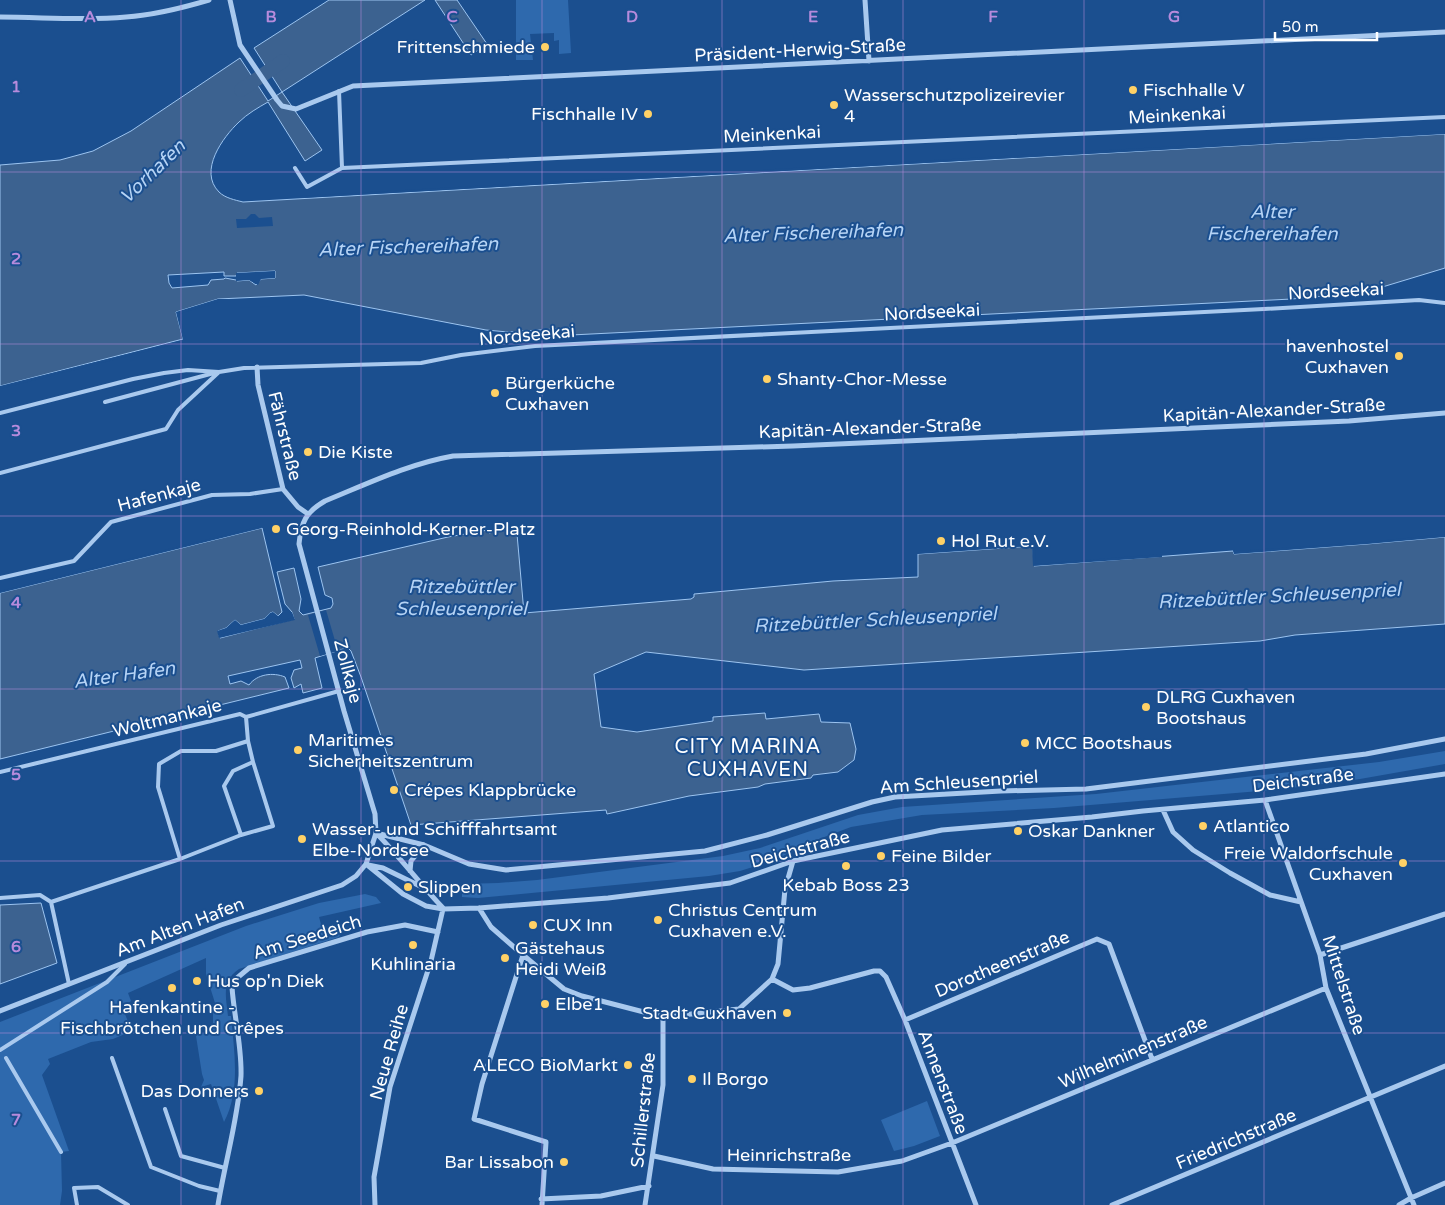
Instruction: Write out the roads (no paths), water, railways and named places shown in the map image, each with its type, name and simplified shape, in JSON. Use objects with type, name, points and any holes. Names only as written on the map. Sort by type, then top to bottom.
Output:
[{"type":"street","points":[[0,17],[91,19],[128,17],[166,11],[209,0]]},
{"type":"street","name":"Präsident-Herwig-Straße","points":[[230,0],[240,45],[282,106],[296,109],[354,86],[1445,32]]},
{"type":"street","points":[[865,0],[869,61]]},
{"type":"street","name":"Fährstraße","points":[[257,367],[258,385],[283,489],[298,507],[308,514]]},
{"type":"street","name":"Kapitän-Alexander-Straße","points":[[308,514],[314,507],[325,501],[399,470],[430,460],[453,456],[802,446],[1349,421],[1445,413]]},
{"type":"street","name":"Zollkaje","points":[[308,514],[300,531],[299,544],[375,814],[376,833],[366,864]]},
{"type":"street","name":"Am Schleusenpriel","points":[[376,833],[424,845],[468,864],[506,870],[705,850],[767,835],[872,802],[896,797],[1001,791],[1086,789],[1366,754],[1445,739]]},
{"type":"street","name":"Deichstraße","points":[[366,864],[403,894],[426,906],[444,909],[608,898],[730,883],[793,861],[942,830],[1264,800],[1445,774]]},
{"type":"street","name":"Mittelstraße","points":[[1264,800],[1320,955],[1326,988],[1414,1205]]},
{"type":"street","points":[[1163,810],[1173,832],[1193,850],[1230,873],[1270,894],[1301,902]]},
{"type":"street","points":[[376,833],[398,855],[410,872],[444,909]]},
{"type":"street","points":[[410,872],[411,861],[424,845]]},
{"type":"street","points":[[479,908],[491,927],[523,955],[564,989],[582,996],[664,1017],[739,1009],[772,979],[778,964],[785,889],[793,861]]},
{"type":"street","points":[[366,864],[383,868],[424,888]]},
{"type":"street","name":"Am Alten Hafen","points":[[0,1011],[221,925],[342,885],[356,876],[366,864]]},
{"type":"street","name":"Neue Reihe","points":[[375,1205],[374,1177],[390,1087],[431,961],[444,909]]},
{"type":"street","points":[[1320,955],[1445,914]]},
{"type":"street","name":"Am Seedeich","points":[[218,1205],[241,1075],[232,988],[237,978],[249,968],[367,932],[405,925],[438,932]]},
{"type":"street","name":"Dorotheenstraße","points":[[905,1020],[1097,939],[1109,944],[1152,1059]]},
{"type":"street","points":[[523,955],[482,1084],[474,1119],[546,1142],[542,1202],[601,1196],[649,1186]]},
{"type":"street","name":"Annenstraße","points":[[772,979],[793,990],[810,988],[880,971],[886,977],[905,1020],[976,1205]]},
{"type":"street","name":"Wilhelminenstraße","points":[[952,1143],[1326,988]]},
{"type":"street","name":"Schillerstraße","points":[[645,1205],[654,1156],[663,1085],[664,1017]]},
{"type":"street","name":"Friedrichstraße","points":[[1112,1205],[1445,1066]]},
{"type":"street","name":"Heinrichstraße","points":[[654,1156],[712,1169],[838,1172],[902,1161],[952,1143]]},
{"type":"street","points":[[1399,1205],[1445,1183]]},
{"type":"lane","points":[[339,91],[342,168]]},
{"type":"lane","name":"Meinkenkai","points":[[295,168],[307,187],[342,168],[1445,116]]},
{"type":"lane","name":"Nordseekai","points":[[257,367],[421,364],[461,355],[535,346],[1419,300],[1445,303]]},
{"type":"lane","points":[[104,402],[219,372],[257,367]]},
{"type":"lane","points":[[0,413],[156,374],[188,370],[219,372]]},
{"type":"lane","points":[[0,473],[166,430],[178,410],[219,372]]},
{"type":"lane","name":"Hafenkaje","points":[[0,578],[74,561],[111,522],[212,495],[250,494],[283,489]]},
{"type":"lane","name":"Woltmankaje","points":[[0,772],[240,714],[246,717],[339,691]]},
{"type":"lane","points":[[51,902],[180,859],[241,835],[273,826],[253,762],[248,741],[246,717]]},
{"type":"lane","points":[[180,859],[158,787],[159,764],[181,751],[216,751],[248,741]]},
{"type":"lane","points":[[241,835],[224,786],[233,772],[253,762]]},
{"type":"lane","points":[[0,898],[40,895],[51,902],[69,984]]},
{"type":"lane","points":[[0,1050],[107,982],[127,962]]},
{"type":"lane","points":[[6,1058],[61,1152]]},
{"type":"lane","points":[[112,1058],[151,1167],[199,1186],[220,1191]]},
{"type":"lane","points":[[165,1109],[181,1156],[225,1168]]},
{"type":"lane","points":[[77,1205],[74,1188],[98,1187],[128,1205]]},
{"type":"water","points":[[329,0],[425,0],[282,92],[254,48]]},
{"type":"water","points":[[435,0],[457,0],[487,44],[471,55]]},
{"type":"water","name":"Alter Fischereihafen","points":[[240,58],[268,101],[282,92],[322,150],[305,161],[268,102],[249,113],[233,128],[215,155],[211,174],[213,184],[221,194],[227,197],[243,202],[1445,134],[1445,268],[1379,288],[1355,293],[1292,299],[571,335],[570,328],[508,332],[486,330],[304,295],[218,299],[176,312],[183,339],[0,386],[0,165],[60,160],[93,151],[131,131]],"holes":[[[275,271],[275,278],[261,279],[256,285],[249,280],[237,281],[225,278],[211,280],[208,285],[172,288],[168,275],[224,272],[224,276],[236,276],[237,273]]]},
{"type":"water","points":[[262,528],[282,612],[278,616],[273,612],[264,619],[241,625],[235,620],[226,628],[218,631],[220,638],[294,619],[292,612],[285,604],[277,572],[294,568],[301,599],[299,611],[303,615],[331,608],[333,604],[332,598],[325,595],[318,567],[448,537],[488,530],[489,533],[516,528],[519,533],[517,534],[524,613],[691,599],[694,597],[694,594],[833,581],[918,577],[918,554],[1033,546],[1034,566],[1233,551],[1234,554],[1445,537],[1445,624],[1295,635],[1260,641],[804,670],[646,652],[594,674],[601,727],[637,732],[713,721],[713,717],[765,713],[766,719],[819,714],[821,722],[850,723],[856,749],[854,760],[838,772],[813,775],[811,778],[689,796],[607,814],[606,810],[411,825],[361,677],[351,651],[346,646],[346,648],[315,658],[322,688],[303,693],[301,684],[294,688],[291,678],[294,670],[302,668],[300,660],[228,676],[230,684],[241,681],[249,685],[261,676],[270,674],[280,675],[285,677],[289,688],[0,759],[0,593]]},
{"type":"water","points":[[41,903],[57,963],[0,984],[0,905]]},
{"type":"waterway","points":[[241,90],[283,61]]},
{"type":"place","name":"Frittenschmiede","points":[[545,47]]},
{"type":"place","name":"Fischhalle V","points":[[1133,90]]},
{"type":"place","name":"Wasserschutzpolizeirevier 4","points":[[834,105]]},
{"type":"place","name":"Fischhalle IV","points":[[648,114]]},
{"type":"place","name":"havenhostel Cuxhaven","points":[[1399,356]]},
{"type":"place","name":"Shanty-Chor-Messe","points":[[767,379]]},
{"type":"place","name":"Bürgerküche Cuxhaven","points":[[495,393]]},
{"type":"place","name":"Die Kiste","points":[[308,452]]},
{"type":"place","name":"Georg-Reinhold-Kerner-Platz","points":[[276,529]]},
{"type":"place","name":"Hol Rut e.V.","points":[[941,541]]},
{"type":"place","name":"DLRG Cuxhaven Bootshaus","points":[[1146,707]]},
{"type":"place","name":"MCC Bootshaus","points":[[1025,743]]},
{"type":"place","name":"Maritimes Sicherheitszentrum","points":[[298,750]]},
{"type":"place","name":"Crépes Klappbrücke","points":[[394,790]]},
{"type":"place","name":"Atlantico","points":[[1203,826]]},
{"type":"place","name":"Oskar Dankner","points":[[1018,831]]},
{"type":"place","name":"Wasser- und Schifffahrtsamt Elbe-Nordsee","points":[[302,839]]},
{"type":"place","name":"Feine Bilder","points":[[881,856]]},
{"type":"place","name":"Freie Waldorfschule Cuxhaven","points":[[1403,863]]},
{"type":"place","name":"Kebab Boss 23","points":[[846,866]]},
{"type":"place","name":"Slippen","points":[[408,887]]},
{"type":"place","name":"Christus Centrum Cuxhaven e.V.","points":[[658,920]]},
{"type":"place","name":"CUX Inn","points":[[533,925]]},
{"type":"place","name":"Kuhlinaria","points":[[413,945]]},
{"type":"place","name":"Gästehaus Heidi Weiß","points":[[505,958]]},
{"type":"place","name":"Hus op'n Diek","points":[[197,981]]},
{"type":"place","name":"Hafenkantine - Fischbrötchen und Crêpes","points":[[172,988]]},
{"type":"place","name":"Elbe1","points":[[545,1004]]},
{"type":"place","name":"Stadt Cuxhaven","points":[[787,1013]]},
{"type":"place","name":"ALECO BioMarkt","points":[[628,1065]]},
{"type":"place","name":"Il Borgo","points":[[692,1079]]},
{"type":"place","name":"Das Donners","points":[[259,1091]]},
{"type":"place","name":"Bar Lissabon","points":[[564,1162]]},
{"type":"district","name":"CITY MARINA CUXHAVEN","points":[[748,758]]},
{"type":"water label","name":"Vorhafen","points":[[152,171]]},
{"type":"water label","name":"Ritzebüttler Schleusenpriel","points":[[1279,595]]},
{"type":"water label","name":"Ritzebüttler Schleusenpriel","points":[[461,597]]},
{"type":"water label","name":"Ritzebüttler Schleusenpriel","points":[[875,619]]},
{"type":"water label","name":"Alter Hafen","points":[[124,674]]}]
